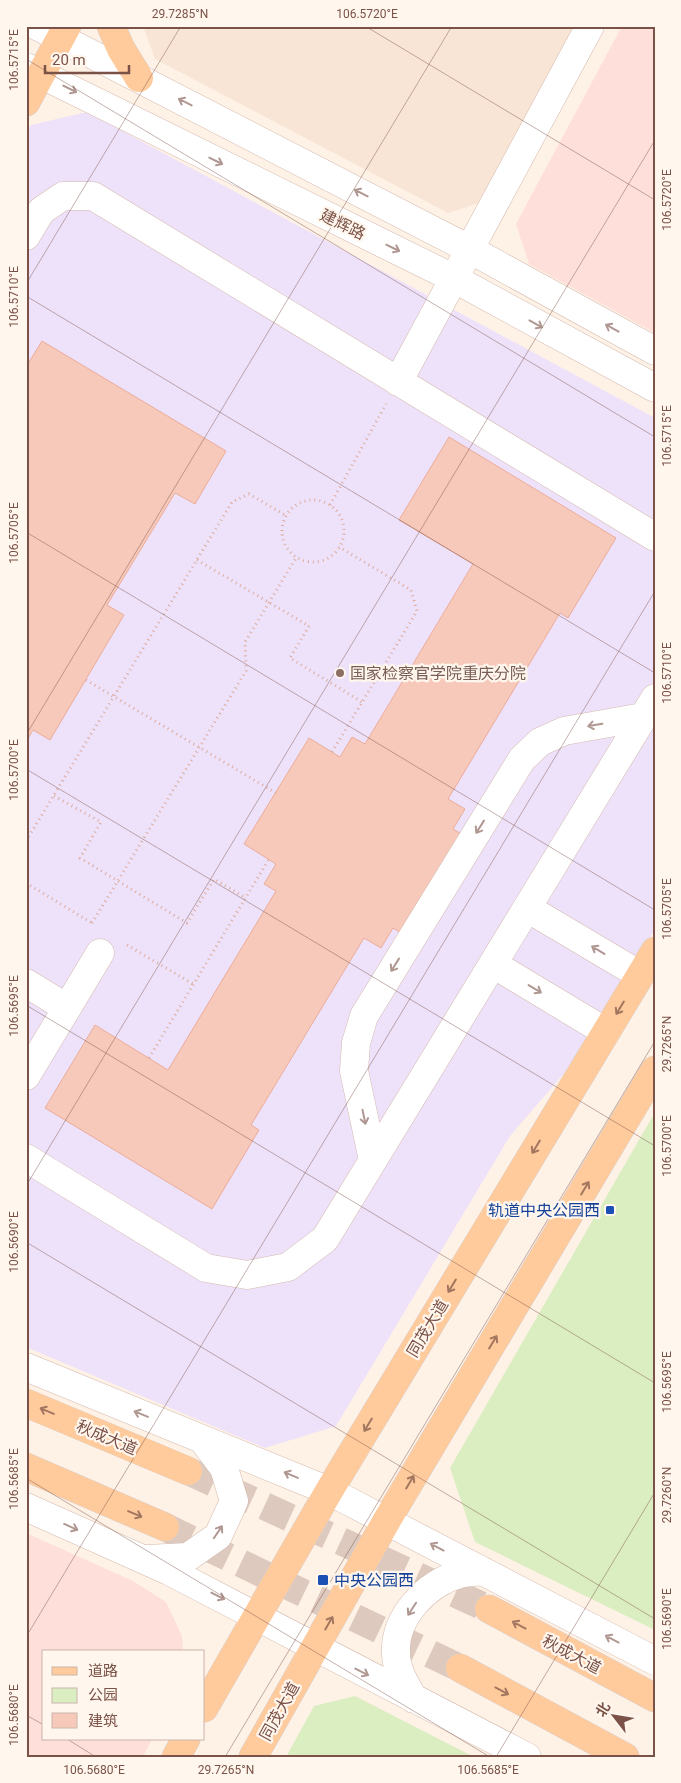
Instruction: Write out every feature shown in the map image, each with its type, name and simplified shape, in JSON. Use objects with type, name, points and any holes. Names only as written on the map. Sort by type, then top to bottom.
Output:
[{"type":"main road","points":[[111,26],[121,50],[139,78]]},
{"type":"main road","points":[[26,102],[34,71],[65,32]]},
{"type":"main road","name":"同茂大道","points":[[205,1706],[329,1490],[655,952]]},
{"type":"main road","name":"同茂大道","points":[[253,1757],[387,1520],[655,1070]]},
{"type":"main road","name":"秋成大道","points":[[26,1403],[188,1471]]},
{"type":"main road","points":[[26,1467],[165,1527]]},
{"type":"main road","name":"秋成大道","points":[[489,1609],[655,1698]]},
{"type":"main road","points":[[460,1668],[625,1757]]},
{"type":"main road","points":[[176,1757],[185,1740]]},
{"type":"street","points":[[37,26],[65,32],[139,78],[469,249],[655,351]]},
{"type":"street","points":[[398,382],[590,26]]},
{"type":"street","name":"建辉路","points":[[34,71],[453,278],[655,388]]},
{"type":"street","points":[[26,236],[41,211],[63,196],[93,196],[655,537]]},
{"type":"street","points":[[26,1158],[206,1268],[247,1275],[288,1267],[325,1239],[649,708]]},
{"type":"street","points":[[373,1160],[354,1071],[356,1043],[364,1016],[522,759],[540,742],[564,731],[649,708]]},
{"type":"street","points":[[527,908],[640,976]]},
{"type":"street","points":[[26,1076],[100,953]]},
{"type":"street","points":[[493,964],[606,1032]]},
{"type":"street","points":[[26,983],[67,1008]]},
{"type":"street","points":[[26,1367],[329,1490],[655,1661]]},
{"type":"street","points":[[144,1560],[188,1557],[218,1536],[234,1501],[224,1468],[202,1439]]},
{"type":"street","points":[[26,1507],[144,1560],[257,1616],[314,1648],[527,1757]]},
{"type":"street","points":[[414,1699],[400,1674],[395,1652],[399,1631],[412,1606],[429,1590],[459,1574],[482,1571]]},
{"type":"path","points":[[330,505],[398,382]]},
{"type":"path","points":[[26,841],[232,502],[249,494],[285,515]]},
{"type":"path","points":[[321,501],[330,505],[343,521],[344,531],[339,547],[330,558],[320,562],[309,563],[296,558],[284,546],[281,536],[285,515],[301,502],[321,501]]},
{"type":"path","points":[[332,752],[417,611],[411,590],[339,547]]},
{"type":"path","points":[[92,922],[246,671],[245,642],[296,558]]},
{"type":"path","points":[[197,560],[310,626],[290,658],[362,702]]},
{"type":"path","points":[[86,680],[276,793]]},
{"type":"path","points":[[54,796],[101,822],[80,858],[187,923],[214,879],[246,898]]},
{"type":"path","points":[[149,1058],[269,859]]},
{"type":"shaded area","points":[[143,26],[580,26],[485,201],[448,213],[155,59]]},
{"type":"shaded area","points":[[622,26],[655,26],[655,333],[529,264],[516,224]]},
{"type":"shaded area","name":"国家检察官学院重庆分院","points":[[87,112],[655,418],[655,929],[578,1057],[510,1136],[336,1426],[265,1448],[26,1347],[26,133],[31,125]]},
{"type":"shaded area","points":[[26,1533],[133,1581],[166,1602],[182,1636],[183,1650],[42,1650],[42,1740],[152,1740],[143,1757],[26,1757]]},
{"type":"green space","points":[[655,1112],[655,1630],[475,1542],[450,1468]]},
{"type":"green space","points":[[355,1696],[474,1757],[286,1757],[314,1706]]},
{"type":"building","points":[[42,341],[226,451],[195,504],[175,493],[107,605],[124,615],[50,740],[33,730],[26,742],[26,406],[29,402],[26,400],[26,367]]},
{"type":"building","points":[[449,437],[616,538],[568,618],[560,613],[448,799],[465,809],[453,829],[481,846],[421,945],[393,928],[381,948],[364,938],[251,1125],[259,1130],[212,1209],[45,1108],[95,1025],[168,1070],[276,891],[264,884],[276,864],[244,844],[309,738],[340,757],[352,737],[365,744],[473,564],[399,520]]},
{"type":"tunnel","points":[[188,1471],[489,1609]]},
{"type":"tunnel","points":[[165,1527],[460,1668]]},
{"type":"place","name":"国家检察官学院重庆分院","points":[[340,673]]},
{"type":"place","name":"轨道中央公园西","points":[[610,1210]]},
{"type":"place","name":"中央公园西","points":[[323,1580]]}]
